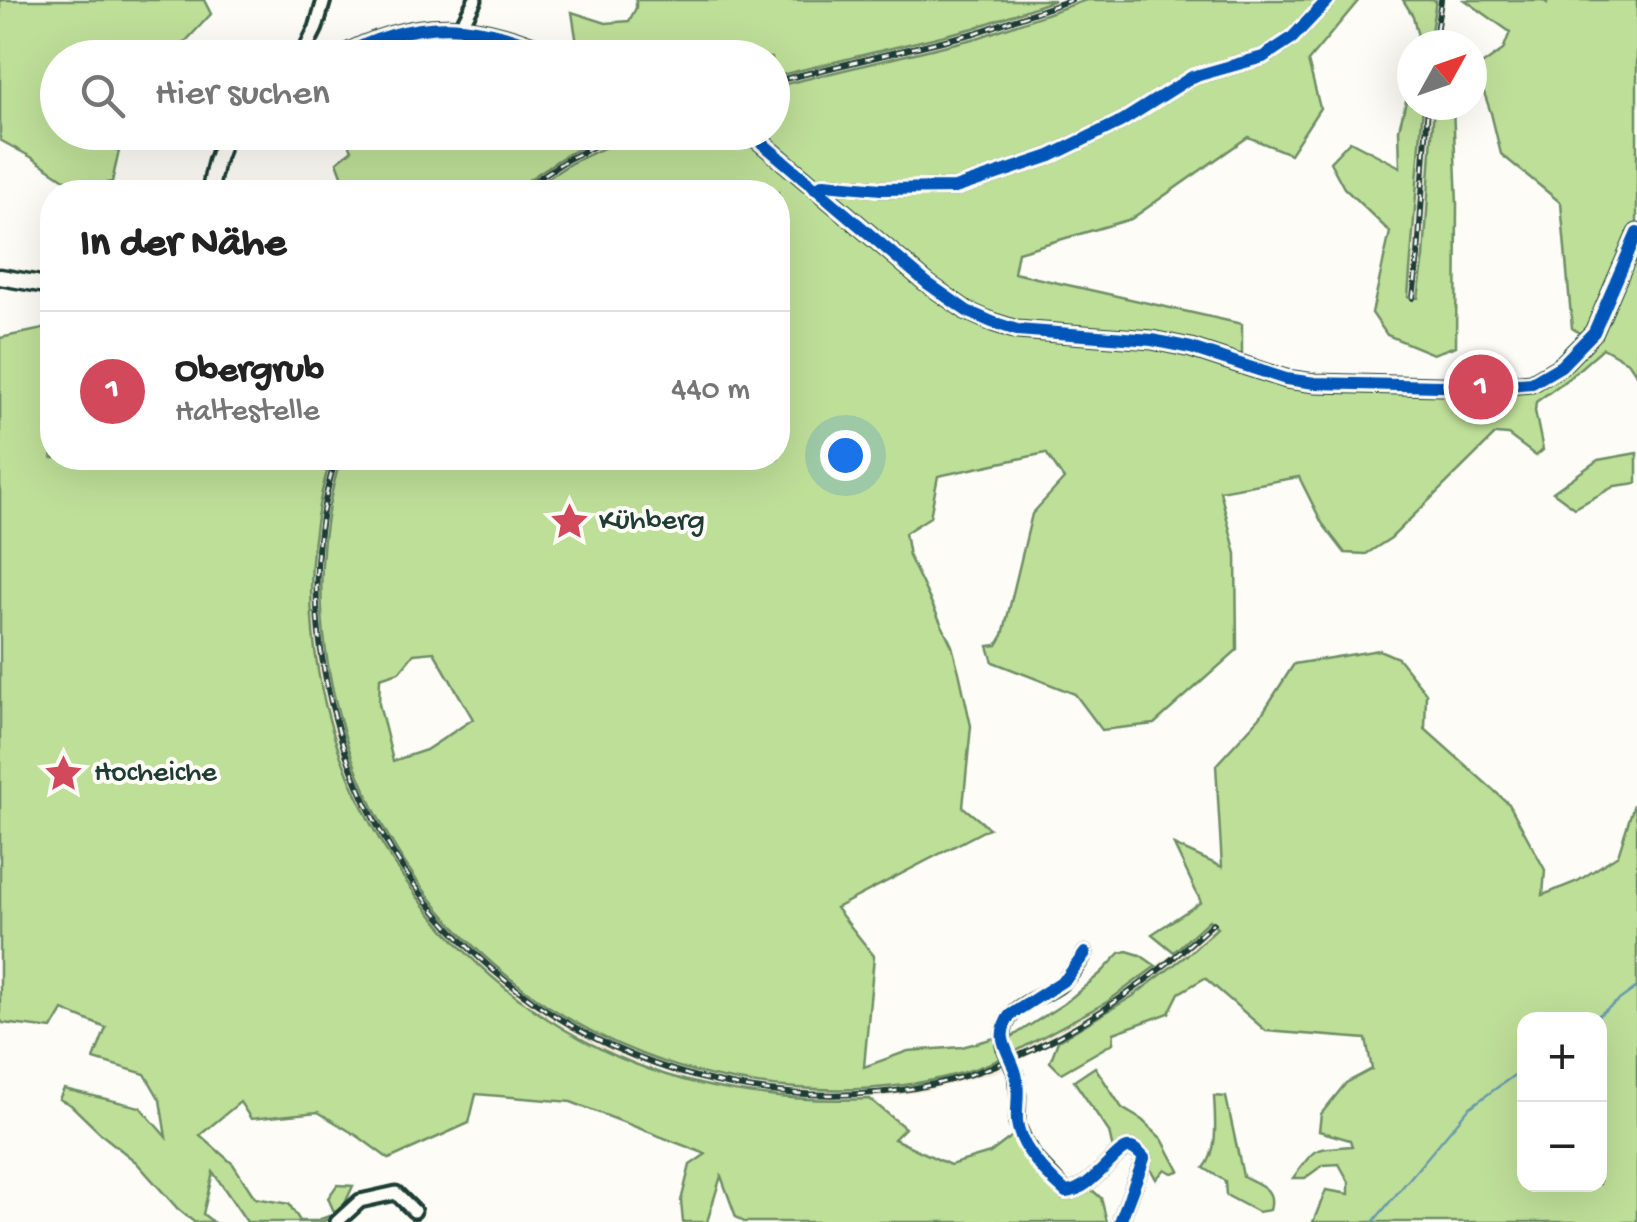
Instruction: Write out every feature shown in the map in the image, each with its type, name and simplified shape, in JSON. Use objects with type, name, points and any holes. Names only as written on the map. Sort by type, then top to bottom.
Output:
[{"type":"street","points":[[310,40],[324,0]]},
{"type":"street","points":[[460,27],[475,0]]},
{"type":"street","points":[[815,189],[824,184],[881,189],[956,188],[1050,156],[1122,121],[1192,77],[1263,57],[1292,38],[1328,0]]},
{"type":"street","points":[[374,40],[423,28],[460,27],[519,40]]},
{"type":"street","points":[[213,180],[219,150]]},
{"type":"street","points":[[770,150],[967,312],[1018,330],[1152,340],[1191,348],[1286,380],[1315,383],[1481,387],[1532,383],[1561,366],[1594,332],[1637,233]]},
{"type":"street","points":[[0,276],[40,284]]},
{"type":"street","points":[[1085,953],[1066,978],[1010,1015],[1002,1030],[1004,1046],[1016,1074],[1017,1124],[1024,1141],[1066,1192],[1077,1191],[1104,1171],[1125,1148],[1132,1148],[1144,1158],[1120,1222]]},
{"type":"street","points":[[337,1222],[360,1201],[396,1192],[414,1212]]},
{"type":"shaded area","points":[[1055,0],[1086,0],[977,38],[790,83],[790,73],[974,28]]},
{"type":"shaded area","points":[[1422,120],[1432,120],[1418,298],[1408,297]]},
{"type":"shaded area","points":[[576,150],[599,150],[545,180],[528,180]]},
{"type":"shaded area","points":[[328,470],[338,470],[325,526],[321,611],[325,658],[348,748],[396,849],[448,921],[509,979],[543,1004],[611,1043],[682,1068],[768,1087],[847,1090],[924,1081],[993,1062],[1035,1042],[1127,988],[1210,920],[1217,927],[1133,996],[1085,1027],[997,1072],[926,1091],[847,1100],[767,1097],[679,1077],[606,1051],[537,1012],[503,987],[440,927],[387,854],[338,751],[315,659],[311,611],[315,525]]},
{"type":"green space","points":[[0,0],[204,0],[211,14],[187,40],[40,40],[40,150],[119,150],[112,180],[66,180],[0,140]]},
{"type":"green space","points":[[636,0],[1055,0],[974,28],[790,73],[790,40],[576,40],[572,12],[606,23],[629,21]]},
{"type":"green space","points":[[1086,0],[1359,0],[1308,61],[1320,108],[1290,154],[1248,137],[1131,219],[1018,252],[1014,273],[1242,324],[1242,365],[1286,380],[1532,383],[1589,339],[1572,328],[1561,203],[1501,154],[1487,101],[1487,61],[1503,50],[1510,32],[1465,0],[1637,0],[1637,375],[1629,363],[1603,348],[1536,402],[1543,450],[1536,456],[1508,435],[1496,434],[1391,538],[1366,554],[1345,553],[1322,523],[1299,477],[1220,491],[1236,554],[1237,650],[1154,724],[1102,730],[1075,694],[993,662],[988,646],[997,645],[1003,635],[1032,514],[1064,479],[1046,453],[938,476],[930,517],[905,533],[909,556],[952,646],[971,726],[963,807],[989,828],[836,908],[874,956],[864,1067],[908,1051],[962,1047],[998,1037],[1005,1057],[955,1075],[876,1088],[797,1088],[718,1077],[642,1054],[573,1021],[509,977],[453,925],[405,863],[367,795],[340,719],[326,654],[322,555],[338,470],[790,470],[790,180],[545,180],[599,150],[790,150],[790,83],[977,38]],"holes":[[[434,652],[473,719],[426,750],[393,761],[379,704],[380,678],[399,672],[414,654]]]},
{"type":"green space","points":[[1403,0],[1436,0],[1431,30],[1416,30]]},
{"type":"green space","points":[[1401,120],[1422,120],[1408,297],[1418,298],[1433,120],[1454,120],[1456,346],[1433,354],[1387,335],[1372,313],[1390,232],[1344,188],[1330,162],[1350,141],[1400,167]]},
{"type":"green space","points":[[352,150],[576,150],[528,180],[344,180],[337,162]]},
{"type":"green space","points":[[40,330],[40,470],[329,470],[313,546],[313,634],[329,720],[360,803],[405,879],[461,948],[529,1006],[605,1051],[668,1076],[768,1096],[870,1099],[905,1128],[894,1139],[950,1165],[990,1153],[1019,1131],[1057,1182],[1067,1188],[1091,1189],[1101,1198],[1107,1222],[744,1222],[736,1217],[721,1176],[707,1222],[683,1222],[681,1201],[690,1165],[706,1154],[571,1102],[476,1094],[469,1123],[389,1159],[318,1112],[251,1119],[240,1102],[200,1135],[233,1164],[255,1198],[289,1204],[300,1221],[315,1221],[335,1214],[328,1198],[337,1185],[353,1186],[340,1214],[322,1222],[247,1222],[213,1172],[203,1214],[213,1222],[194,1222],[136,1162],[59,1099],[64,1089],[140,1107],[166,1137],[160,1100],[145,1074],[94,1059],[106,1028],[63,1010],[52,1029],[0,1020],[0,338]]},
{"type":"green space","points":[[1637,453],[1637,483],[1615,486],[1575,508],[1553,492],[1598,460]]},
{"type":"green space","points":[[1379,650],[1398,658],[1426,693],[1425,729],[1509,804],[1545,870],[1543,895],[1578,881],[1618,855],[1634,804],[1637,1222],[1313,1222],[1326,1190],[1349,1194],[1349,1182],[1339,1164],[1323,1165],[1305,1178],[1293,1178],[1317,1151],[1352,1146],[1350,1140],[1319,1131],[1321,1114],[1346,1083],[1372,1069],[1366,1039],[1266,1031],[1205,978],[1179,993],[1169,1013],[1114,1033],[1113,1043],[1061,1073],[1050,1062],[1058,1041],[1133,996],[1217,928],[1209,920],[1174,952],[1152,934],[1201,902],[1174,845],[1222,867],[1216,765],[1260,717],[1294,664]]},
{"type":"green space","points":[[1127,951],[1156,966],[1107,1002],[1009,1055],[1006,1047],[1010,1038],[1065,1003]]},
{"type":"green space","points":[[1095,1067],[1122,1108],[1162,1139],[1179,1171],[1165,1169],[1156,1179],[1146,1161],[1123,1145],[1113,1150],[1109,1132],[1074,1081]]},
{"type":"green space","points":[[1214,1096],[1226,1097],[1243,1176],[1269,1192],[1270,1210],[1258,1212],[1226,1195],[1225,1181],[1204,1168],[1214,1143]]},
{"type":"waterway","points":[[1603,1012],[1637,987]]},
{"type":"waterway","points":[[1373,1222],[1469,1108],[1517,1073]]},
{"type":"railway","points":[[790,78],[975,33],[1071,0]]},
{"type":"railway","points":[[1436,30],[1441,0]]},
{"type":"railway","points":[[1413,298],[1427,120]]},
{"type":"railway","points":[[536,180],[586,150]]},
{"type":"railway","points":[[333,470],[317,555],[321,652],[335,718],[367,804],[412,882],[469,948],[537,1004],[613,1047],[696,1077],[784,1093],[876,1093],[924,1086],[970,1074],[1058,1036],[1140,984],[1213,923]]},
{"type":"cycle path","points":[[815,189],[824,184],[881,189],[955,188],[1050,156],[1122,121],[1192,77],[1263,57],[1292,38],[1328,0]]},
{"type":"cycle path","points":[[379,40],[423,28],[449,27],[515,40]]},
{"type":"cycle path","points":[[770,150],[927,283],[967,311],[992,322],[1017,330],[1152,340],[1191,348],[1286,379],[1315,383],[1481,387],[1532,383],[1561,366],[1594,332],[1637,233]]},
{"type":"cycle path","points":[[1085,953],[1066,979],[1010,1015],[1003,1038],[1016,1074],[1017,1121],[1023,1141],[1066,1192],[1086,1184],[1126,1149],[1133,1149],[1144,1158],[1120,1222]]},
{"type":"place","name":"Obergrub","points":[[1481,387]]},
{"type":"place","name":"Kühberg","points":[[569,522]]},
{"type":"place","name":"Hocheiche","points":[[64,774]]}]
